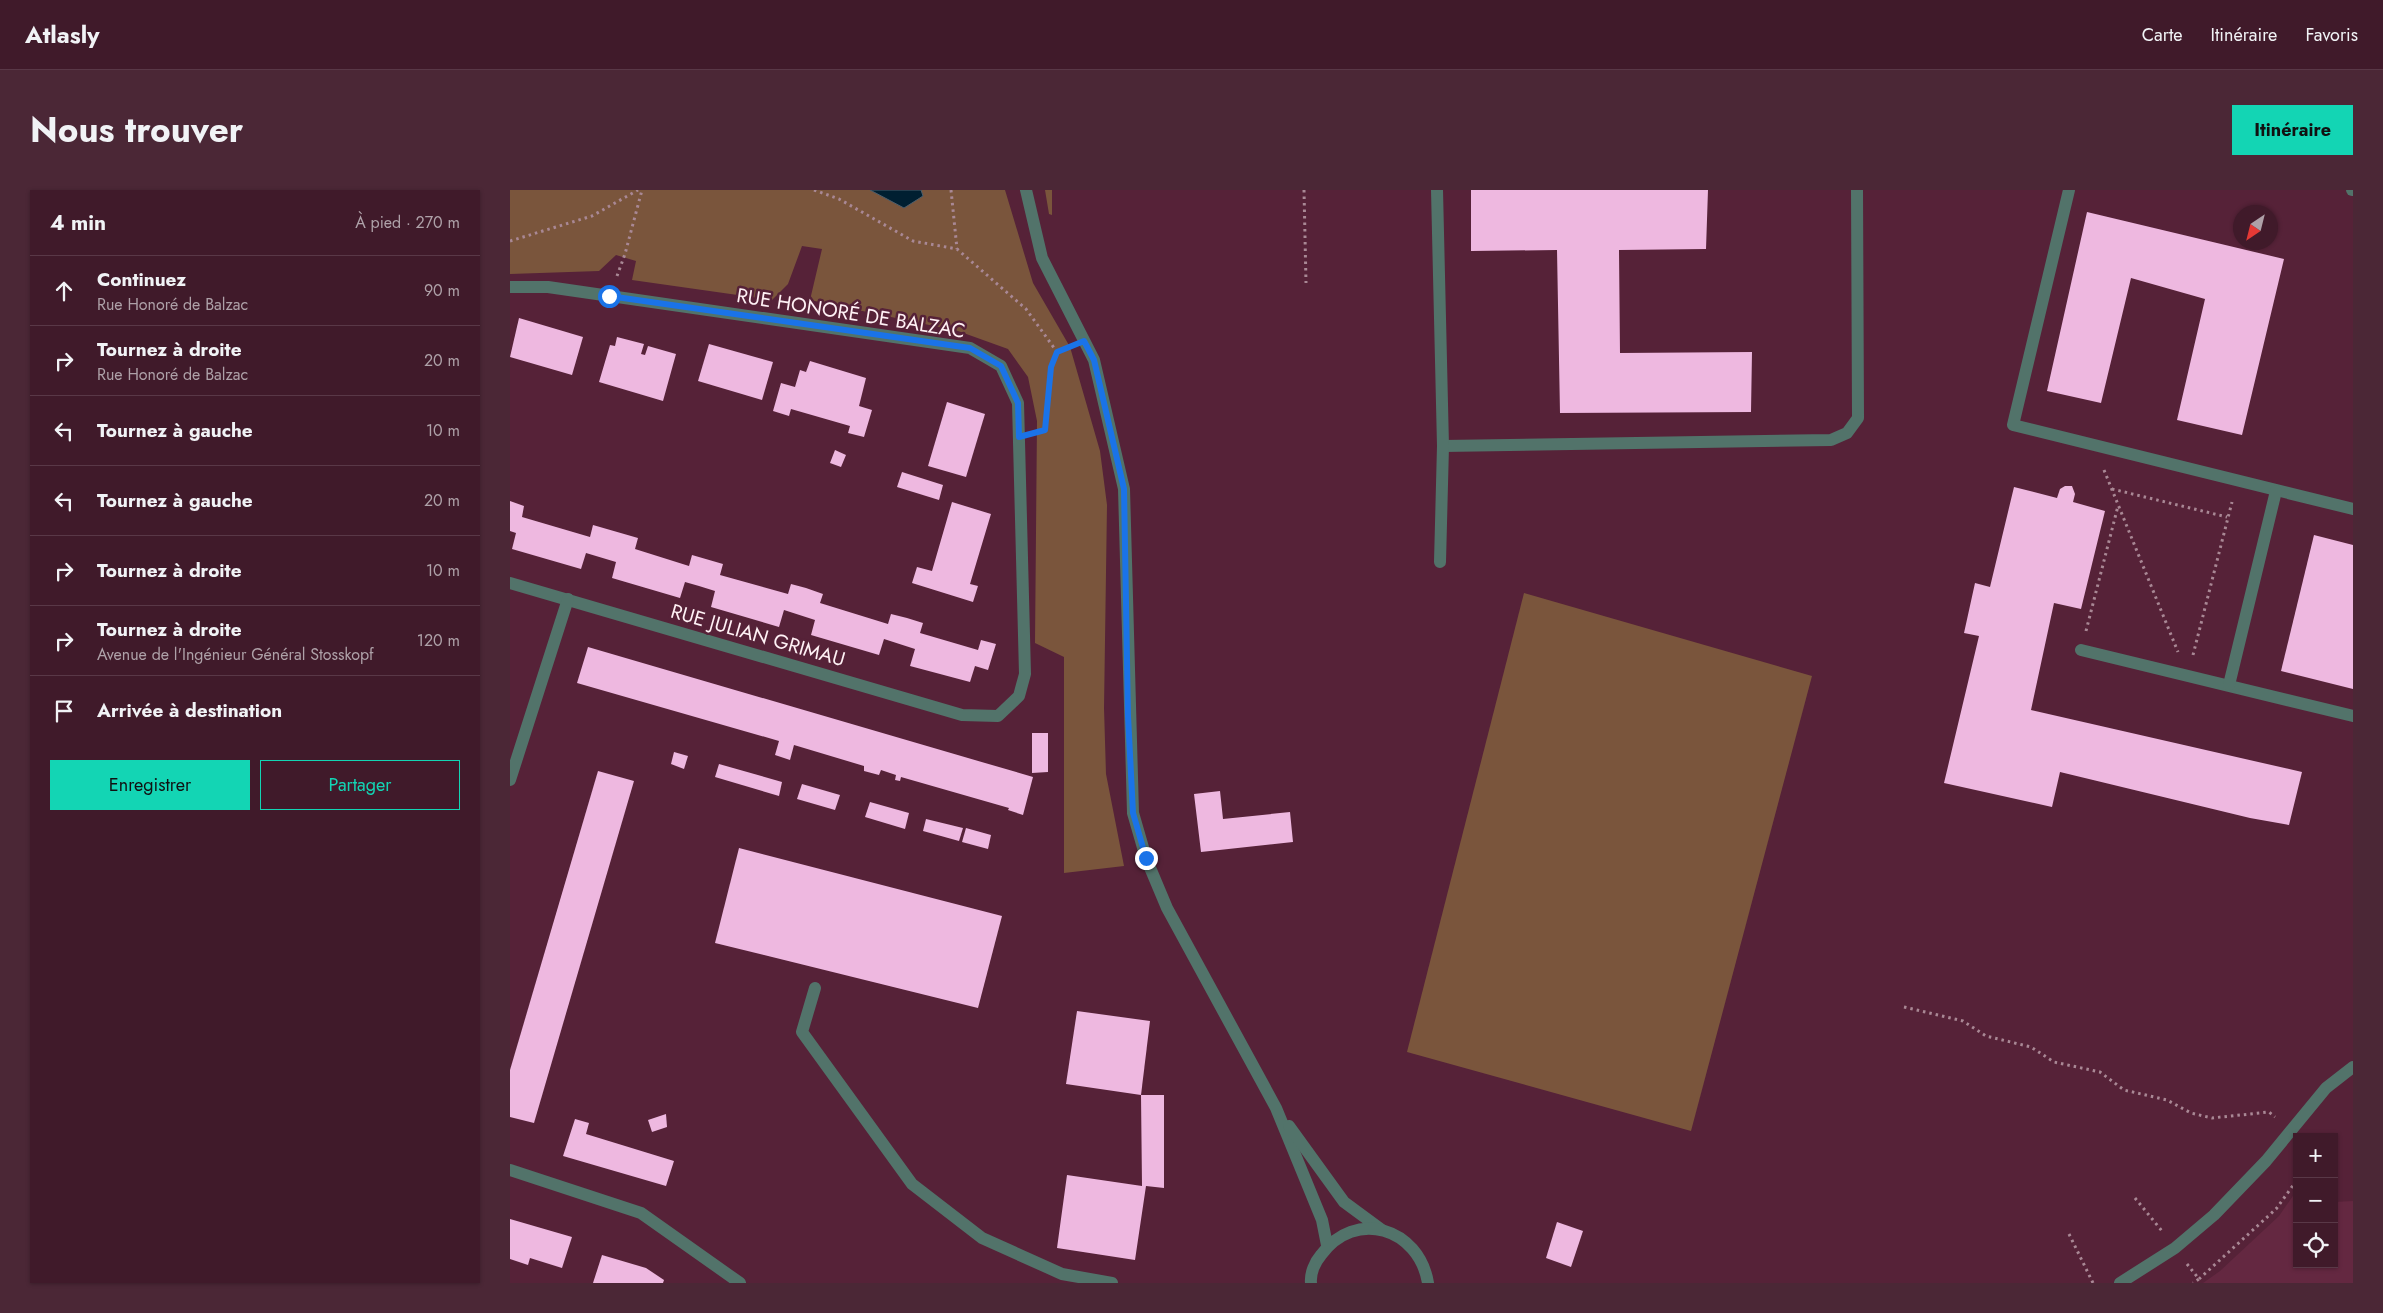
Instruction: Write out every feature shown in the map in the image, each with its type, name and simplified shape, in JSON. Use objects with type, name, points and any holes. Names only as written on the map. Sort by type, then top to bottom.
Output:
[{"type":"street","points":[[1026,190],[1042,258],[1094,360],[1124,489],[1128,716],[1133,813],[1146,858],[1167,908],[1276,1108],[1322,1220],[1328,1245]]},
{"type":"street","points":[[1437,190],[1443,446],[1440,562]]},
{"type":"street","points":[[1443,446],[1831,440],[1847,433],[1858,418],[1857,190]]},
{"type":"street","points":[[2069,190],[2013,425],[2276,491],[2353,508]]},
{"type":"street","name":"RUE HONORÉ DE BALZAC","points":[[510,287],[548,287],[970,348],[1001,366],[1018,403],[1025,674],[1019,696],[998,716]]},
{"type":"street","points":[[2229,685],[2276,491]]},
{"type":"street","name":"RUE JULIAN GRIMAU","points":[[510,583],[962,714],[998,716]]},
{"type":"street","points":[[510,780],[568,599]]},
{"type":"street","points":[[2081,650],[2353,716]]},
{"type":"street","points":[[815,988],[802,1032],[912,1184],[982,1238],[1062,1274],[1112,1283]]},
{"type":"street","points":[[2120,1283],[2175,1248],[2214,1215],[2266,1161],[2326,1088],[2353,1067]]},
{"type":"street","points":[[1276,1108],[1344,1202],[1382,1230],[1401,1237],[1416,1251],[1425,1268],[1428,1283]]},
{"type":"street","points":[[510,1170],[641,1213],[740,1283]]},
{"type":"street","points":[[1311,1283],[1316,1261],[1328,1245],[1350,1232],[1362,1229],[1382,1230]]},
{"type":"path","points":[[510,241],[592,216],[640,190]]},
{"type":"path","points":[[609,296],[625,254],[640,190]]},
{"type":"path","points":[[814,190],[839,199],[913,241],[957,250],[1026,309],[1057,352]]},
{"type":"path","points":[[951,190],[957,250]]},
{"type":"path","points":[[1304,190],[1306,283]]},
{"type":"path","points":[[1019,437],[1045,430],[1051,367],[1057,352],[1084,341]]},
{"type":"path","points":[[2094,445],[2188,676]]},
{"type":"path","points":[[2188,676],[2227,517],[2238,481]]},
{"type":"path","points":[[2112,490],[2227,517]]},
{"type":"path","points":[[2081,650],[2118,505]]},
{"type":"path","points":[[1904,1007],[1963,1020],[1986,1036],[2031,1047],[2054,1062],[2100,1072],[2124,1090],[2167,1100],[2190,1113],[2212,1118],[2269,1112],[2293,1128]]},
{"type":"path","points":[[2199,1279],[2276,1209],[2293,1186]]},
{"type":"path","points":[[2069,1234],[2094,1283]]},
{"type":"shaded area","points":[[510,190],[1005,190],[1033,283],[1070,347],[1100,451],[1107,505],[1104,708],[1106,774],[1124,866],[1064,873],[1064,657],[1035,643],[1037,421],[1028,377],[1008,349],[958,331],[810,300],[822,249],[802,246],[788,284],[772,300],[632,280],[636,261],[616,255],[599,271],[510,274]]},
{"type":"shaded area","points":[[1045,190],[1052,190],[1052,215],[1049,214]]},
{"type":"shaded area","points":[[1524,593],[1812,676],[1691,1131],[1407,1052]]},
{"type":"shaded area","points":[[2293,1196],[2293,1268],[2338,1268],[2338,1202],[2353,1201],[2353,1283],[2203,1283],[2220,1271],[2279,1216]]},
{"type":"water","points":[[870,190],[921,190],[923,196],[904,208]]},
{"type":"building","points":[[1471,190],[1708,190],[1706,249],[1619,250],[1620,353],[1752,352],[1751,412],[1560,413],[1557,250],[1471,251]]},
{"type":"building","points":[[2087,212],[2233,247],[2233,250],[2246,250],[2284,259],[2242,435],[2177,420],[2205,299],[2131,278],[2101,403],[2047,391]]},
{"type":"building","points":[[519,318],[583,337],[572,375],[510,357]]},
{"type":"building","points":[[617,337],[644,344],[641,354],[645,355],[648,346],[676,354],[663,401],[599,382],[610,345],[615,346]]},
{"type":"building","points":[[709,344],[773,362],[762,400],[698,381]]},
{"type":"building","points":[[810,361],[866,378],[859,406],[872,410],[864,437],[848,433],[850,426],[791,409],[789,416],[773,411],[781,383],[795,387],[800,370],[806,372]]},
{"type":"building","points":[[947,402],[985,414],[966,477],[928,466]]},
{"type":"building","points":[[835,450],[846,455],[841,467],[830,463]]},
{"type":"building","points":[[902,472],[943,485],[939,500],[897,487]]},
{"type":"building","points":[[2065,486],[2072,486],[2075,494],[2073,502],[2105,511],[2081,609],[2054,603],[2031,710],[2302,772],[2289,825],[2250,818],[2060,772],[2052,807],[1944,783],[1979,636],[1964,633],[1975,583],[1990,587],[2014,487],[2057,498],[2060,489]]},
{"type":"building","points":[[510,501],[524,506],[522,517],[590,537],[593,525],[638,538],[635,549],[689,566],[692,555],[723,564],[720,575],[788,594],[791,584],[806,588],[823,594],[820,603],[888,624],[891,614],[907,618],[923,623],[920,633],[978,650],[981,640],[996,644],[988,670],[975,666],[970,682],[910,666],[915,649],[884,639],[879,655],[811,635],[815,620],[784,610],[779,627],[711,607],[715,591],[699,586],[685,582],[680,598],[612,578],[616,562],[586,553],[581,569],[512,549],[516,533],[510,531]]},
{"type":"building","points":[[952,502],[991,514],[970,584],[978,586],[973,602],[912,583],[917,567],[932,571]]},
{"type":"building","points":[[2314,535],[2353,545],[2353,689],[2281,671]]},
{"type":"building","points":[[588,647],[1033,777],[1023,815],[1008,810],[1009,808],[901,777],[900,781],[895,780],[896,775],[881,770],[879,775],[864,771],[864,766],[794,745],[790,760],[775,755],[779,741],[577,683]]},
{"type":"building","points":[[1032,733],[1048,733],[1048,772],[1032,773]]},
{"type":"building","points":[[674,752],[688,756],[684,769],[671,764]]},
{"type":"building","points":[[719,764],[782,782],[779,796],[715,777]]},
{"type":"building","points":[[598,771],[634,781],[534,1123],[510,1117],[510,1070]]},
{"type":"building","points":[[802,784],[840,795],[835,810],[797,799]]},
{"type":"building","points":[[1220,791],[1223,819],[1290,812],[1293,842],[1201,852],[1194,794]]},
{"type":"building","points":[[870,802],[909,813],[905,829],[865,817]]},
{"type":"building","points":[[926,819],[963,828],[959,841],[923,831]]},
{"type":"building","points":[[966,828],[991,835],[988,849],[962,842]]},
{"type":"building","points":[[739,848],[1002,916],[978,1008],[715,943]]},
{"type":"building","points":[[1077,1011],[1150,1021],[1141,1095],[1066,1084]]},
{"type":"building","points":[[1141,1095],[1164,1095],[1164,1188],[1146,1186],[1135,1260],[1057,1248],[1067,1175],[1142,1186]]},
{"type":"building","points":[[666,1114],[667,1127],[652,1132],[648,1120]]},
{"type":"building","points":[[575,1119],[589,1123],[586,1134],[674,1161],[666,1186],[563,1156]]},
{"type":"building","points":[[510,1219],[572,1237],[562,1268],[530,1258],[528,1265],[510,1259]]},
{"type":"building","points":[[1557,1222],[1583,1231],[1571,1267],[1546,1258]]},
{"type":"building","points":[[602,1255],[646,1268],[664,1280],[663,1283],[593,1283]]},
{"type":"route","points":[[609,296],[970,348],[1001,366],[1018,403],[1019,437],[1045,430],[1051,367],[1057,352],[1084,341],[1094,360],[1124,489],[1128,716],[1133,813],[1146,858]]}]
